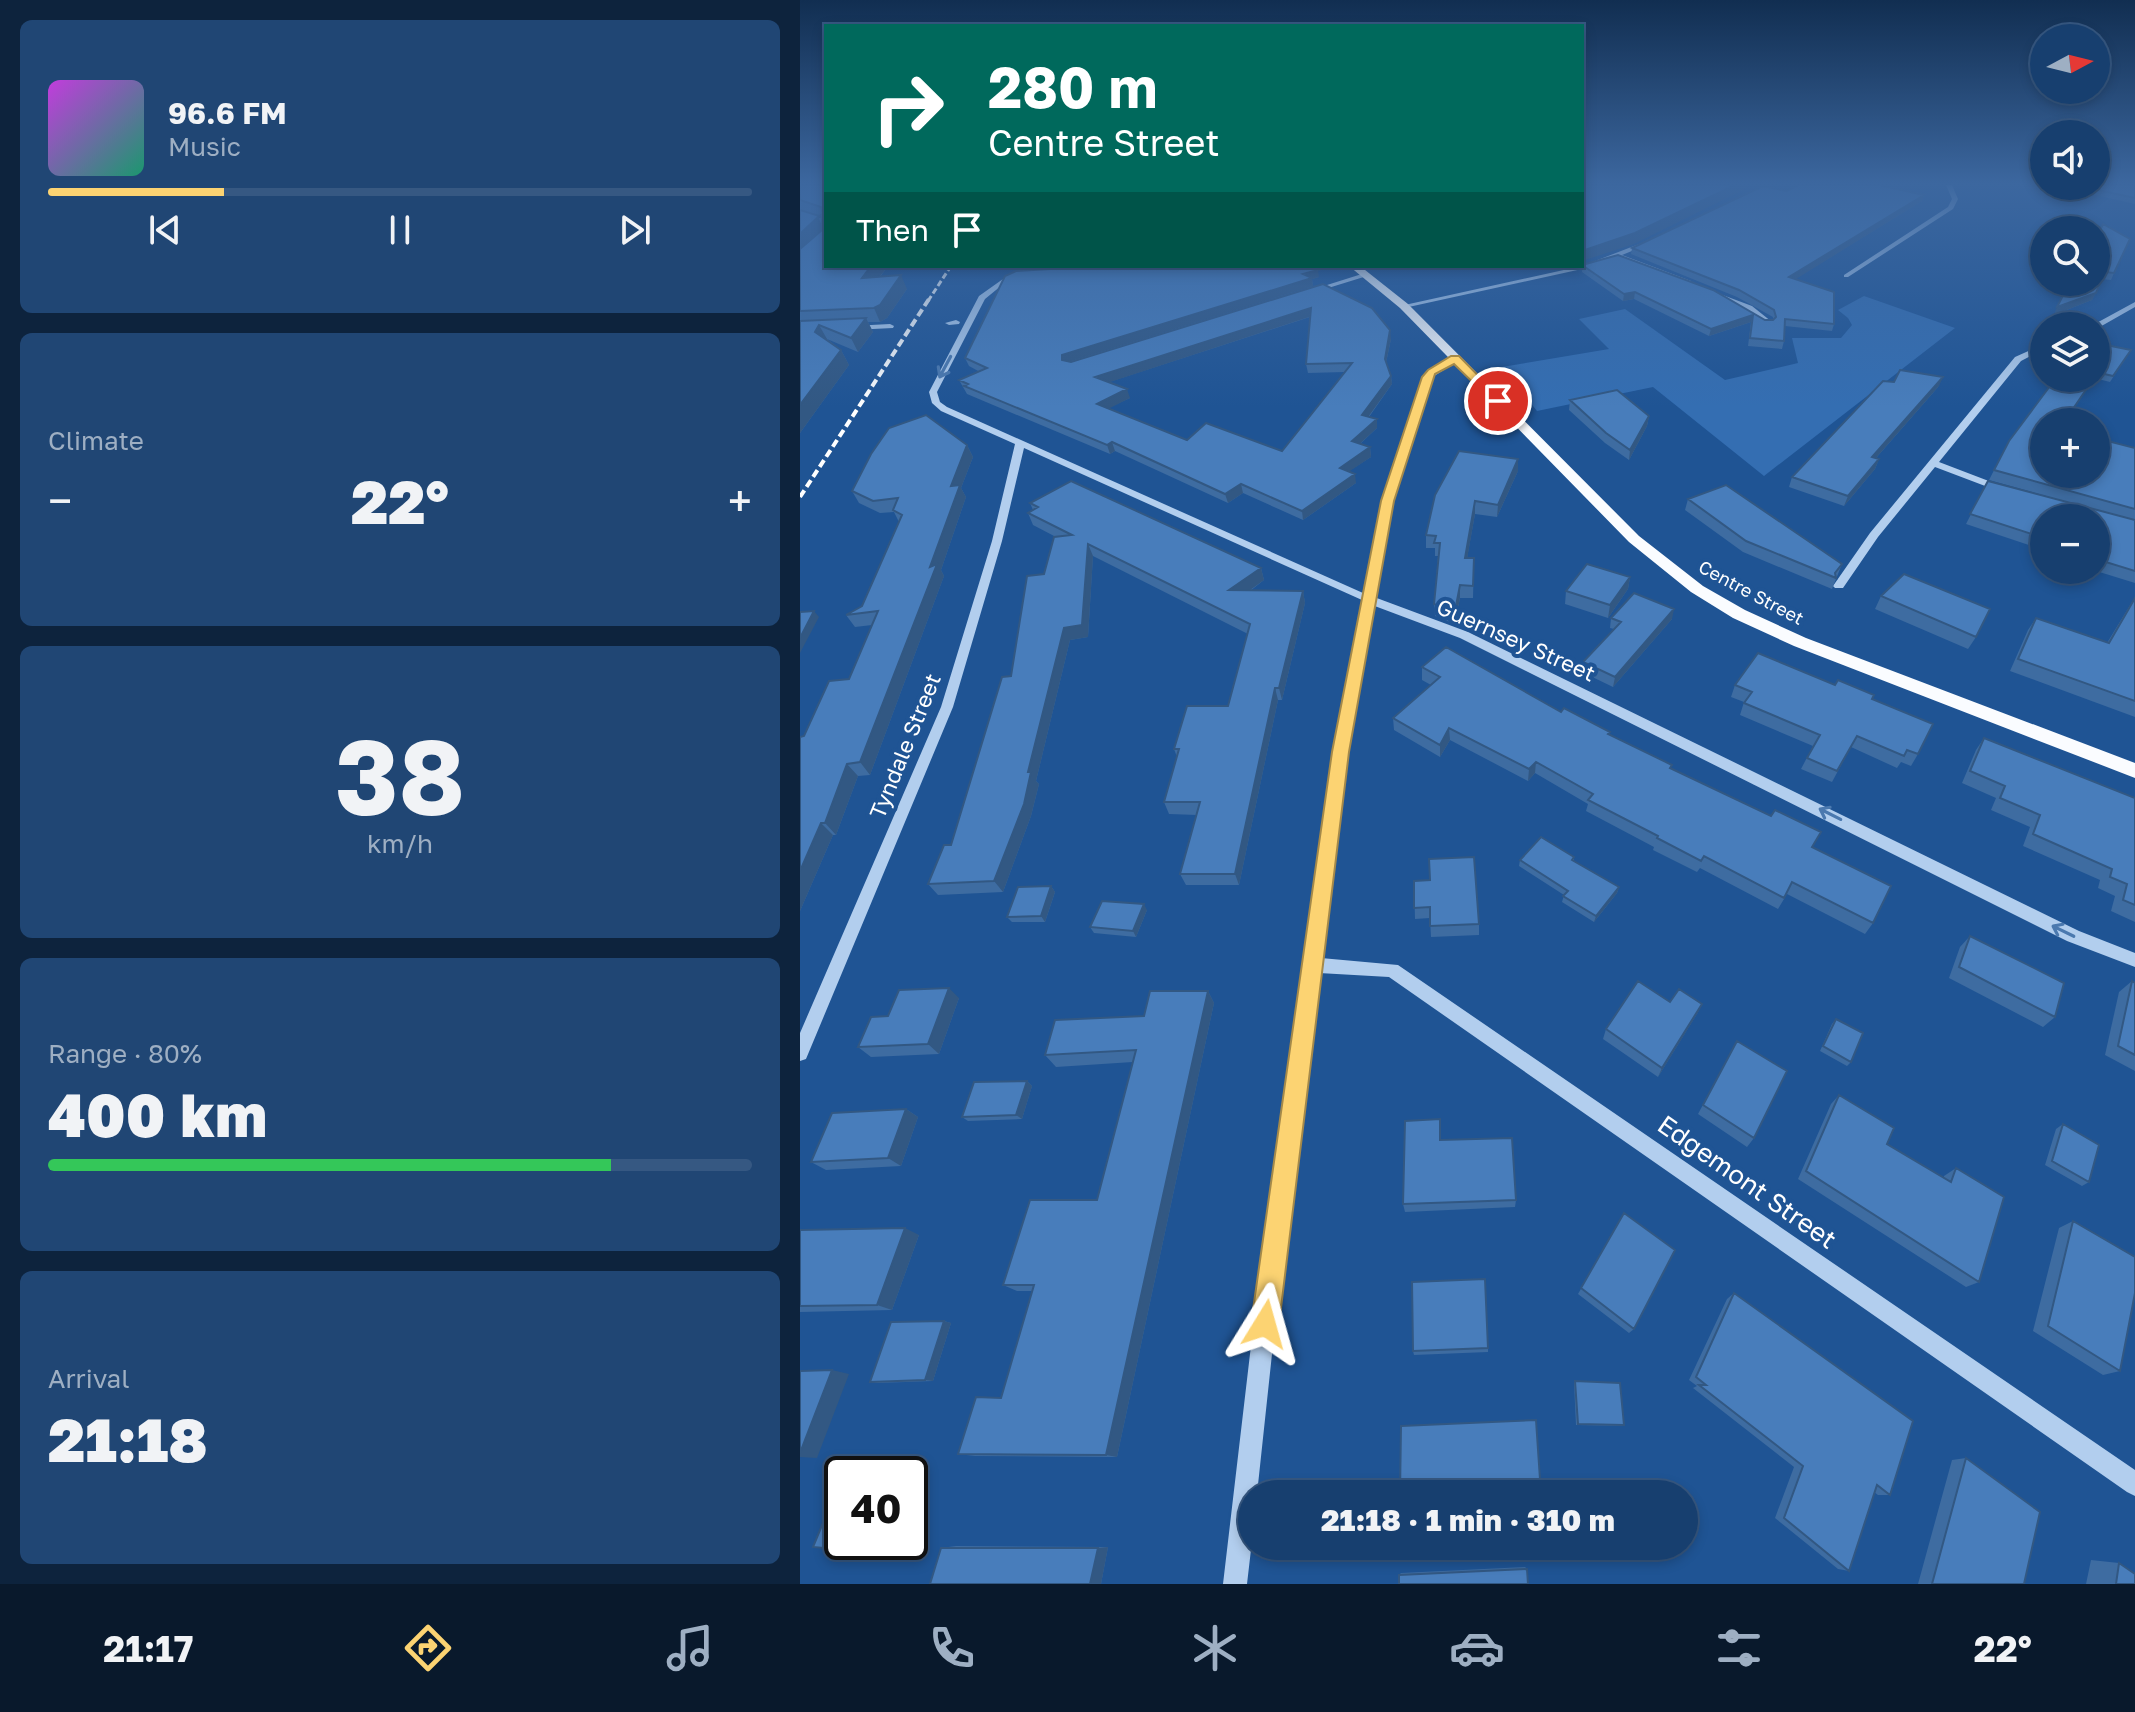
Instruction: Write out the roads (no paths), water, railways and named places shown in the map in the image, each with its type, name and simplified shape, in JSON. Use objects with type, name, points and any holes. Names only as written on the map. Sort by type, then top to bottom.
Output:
[{"type":"main road","name":"Centre Street","points":[[1356,268],[1404,306],[1634,539],[1672,572],[1717,601],[1800,642],[2135,771]]},
{"type":"street","points":[[1584,267],[1610,259]]},
{"type":"street","points":[[1627,259],[1696,285]]},
{"type":"street","points":[[1846,276],[1872,259]]},
{"type":"street","name":"Guernsey Street","points":[[1033,268],[1005,280],[982,298],[933,392],[936,403],[944,409],[1368,599],[1464,635],[2073,936],[2135,960]]},
{"type":"street","points":[[1404,306],[1577,268]]},
{"type":"street","points":[[1297,296],[1365,275]]},
{"type":"street","points":[[1709,291],[1749,308],[1768,322]]},
{"type":"street","points":[[2110,318],[2135,304]]},
{"type":"street","points":[[845,328],[890,326]]},
{"type":"street","points":[[1839,586],[1874,535],[2018,359],[2030,353]]},
{"type":"street","points":[[1235,1584],[1261,1354],[1340,752],[1388,501],[1427,377],[1455,359]]},
{"type":"street","name":"Tyndale Street","points":[[800,1053],[947,707],[997,541],[1020,444]]},
{"type":"street","points":[[1933,463],[1979,483],[2022,495]]},
{"type":"street","name":"Edgemont Street","points":[[1314,965],[1392,970],[2135,1484]]},
{"type":"railway","points":[[928,301],[950,268]]},
{"type":"railway","points":[[800,497],[929,299]]}]
